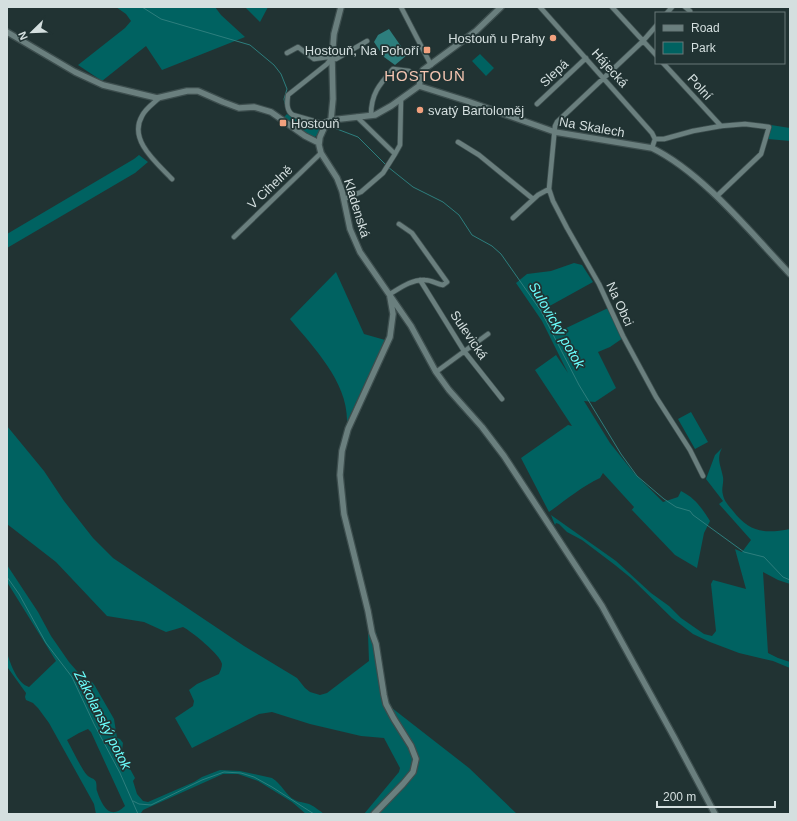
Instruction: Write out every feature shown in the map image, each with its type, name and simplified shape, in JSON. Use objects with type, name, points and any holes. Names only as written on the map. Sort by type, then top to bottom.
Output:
[{"type":"street","points":[[7,32],[75,72],[103,85],[160,98],[186,91],[202,92],[239,108],[255,108],[271,112],[305,136],[319,143],[325,126],[331,120],[333,98],[332,58],[334,34],[341,7]]},
{"type":"street","points":[[401,7],[430,65]]},
{"type":"street","points":[[332,58],[327,64],[288,95],[287,101],[290,113],[321,123],[331,120],[380,113],[420,84],[421,73],[476,31],[501,7]]},
{"type":"street","name":"Hájecká","points":[[540,7],[652,133],[655,139]]},
{"type":"street","points":[[612,7],[655,54]]},
{"type":"street","points":[[685,7],[690,11]]},
{"type":"street","points":[[555,132],[557,122],[643,41],[655,27]]},
{"type":"street","points":[[287,53],[298,47],[314,59],[328,57],[336,59],[367,41]]},
{"type":"street","name":"Slepá","points":[[537,104],[586,58]]},
{"type":"street","name":"Polní","points":[[664,64],[721,126]]},
{"type":"street","points":[[371,115],[371,103],[378,87],[393,69],[408,71],[420,84]]},
{"type":"street","name":"Na Skalech","points":[[420,84],[555,132],[652,148],[661,152],[717,196],[790,274]]},
{"type":"street","points":[[160,98],[141,116],[138,126],[140,140],[147,153],[172,179]]},
{"type":"street","points":[[344,199],[361,192],[383,173],[395,154],[400,145],[401,99]]},
{"type":"street","points":[[357,117],[395,154]]},
{"type":"street","points":[[652,148],[655,139],[664,139],[693,131],[721,126],[745,124],[768,127],[761,154],[717,196]]},
{"type":"street","name":"Na Obci","points":[[555,132],[549,189],[553,201],[600,284],[626,342],[661,406],[686,444],[704,476]]},
{"type":"street","points":[[458,142],[479,155],[533,199]]},
{"type":"street","name":"Kladenská","points":[[319,143],[321,153],[337,178],[344,199],[350,229],[360,252],[411,326],[436,372],[449,390],[504,456],[602,606],[715,814]]},
{"type":"street","name":"V Cihelně","points":[[234,237],[321,153]]},
{"type":"street","points":[[513,218],[533,199],[549,189]]},
{"type":"street","points":[[390,294],[406,284],[420,280],[432,281],[440,284],[447,282],[412,233],[399,224]]},
{"type":"street","name":"Sulevická","points":[[420,280],[464,351],[502,399]]},
{"type":"street","name":"Kladenská","points":[[374,814],[413,772],[416,759],[411,746],[394,720],[386,704],[376,644],[372,633],[344,514],[340,475],[342,451],[348,429],[390,337],[393,314],[390,294]]},
{"type":"street","points":[[436,372],[488,334]]},
{"type":"green space","points":[[116,7],[215,7],[221,15],[245,37],[162,70],[146,46],[102,81],[78,65],[125,28],[131,21],[126,14]]},
{"type":"green space","points":[[245,7],[268,7],[260,22]]},
{"type":"green space","points":[[480,54],[494,68],[486,76],[472,61]]},
{"type":"green space","points":[[287,114],[293,118],[319,126],[321,131],[314,138],[306,134],[284,117]]},
{"type":"green space","points":[[771,125],[790,128],[790,141],[768,139]]},
{"type":"green space","points":[[139,155],[148,162],[135,173],[7,248],[7,234]]},
{"type":"green space","points":[[574,263],[582,265],[593,282],[546,308],[558,332],[608,308],[623,338],[610,347],[598,352],[616,388],[595,402],[584,401],[610,443],[634,473],[663,502],[678,497],[681,491],[694,500],[704,512],[710,521],[704,533],[697,568],[675,555],[632,510],[631,511],[634,507],[603,473],[600,478],[549,512],[521,458],[568,425],[572,426],[535,370],[556,355],[568,373],[542,321],[516,283],[527,274],[551,271]]},
{"type":"green space","points":[[336,272],[364,334],[385,340],[347,422],[346,407],[336,379],[319,354],[290,319]]},
{"type":"green space","points":[[691,412],[708,442],[695,449],[678,419]]},
{"type":"green space","points":[[7,426],[44,471],[64,501],[93,538],[113,558],[244,646],[297,678],[310,692],[320,695],[327,693],[369,661],[368,634],[376,632],[388,700],[392,708],[469,768],[517,814],[364,814],[399,772],[400,768],[384,738],[361,736],[310,724],[272,712],[259,714],[192,748],[175,718],[193,706],[194,701],[189,690],[197,684],[219,674],[222,665],[220,660],[217,655],[205,644],[183,627],[166,632],[144,622],[107,616],[56,562],[7,524]]},
{"type":"green space","points":[[722,448],[719,459],[723,477],[722,493],[733,511],[745,523],[758,530],[781,531],[790,529],[790,584],[778,580],[763,572],[768,653],[790,662],[790,668],[773,661],[739,653],[693,634],[672,618],[631,578],[615,565],[582,540],[567,532],[559,524],[556,523],[555,525],[551,515],[616,561],[681,618],[704,634],[712,636],[716,631],[711,584],[713,580],[746,589],[735,549],[742,552],[751,540],[719,504],[723,501],[706,479],[715,455]]},
{"type":"green space","points":[[7,565],[69,662],[82,677],[92,682],[95,686],[114,719],[117,738],[123,743],[123,756],[135,778],[133,781],[137,794],[143,801],[148,802],[220,770],[240,771],[272,778],[279,783],[286,793],[292,798],[309,804],[324,814],[306,814],[292,802],[258,781],[238,774],[223,774],[143,810],[141,813],[142,814],[96,814],[94,804],[49,723],[33,703],[26,700],[26,693],[8,668],[7,653],[18,678],[29,687],[56,661],[7,582]],"holes":[[[88,729],[91,732],[125,806],[115,812],[107,810],[101,802],[95,781],[85,772],[67,740]]]},
{"type":"shaded area","points":[[389,29],[407,55],[395,65],[384,57],[374,42],[378,35]]},
{"type":"waterway","name":"Sulovický potok","points":[[142,7],[161,19],[250,45],[274,65],[281,74],[287,89],[284,99],[285,104]]},
{"type":"waterway","name":"Sulovický potok","points":[[329,126],[358,137],[386,165]]},
{"type":"waterway","name":"Sulovický potok","points":[[388,167],[413,187],[443,202],[459,215],[472,235],[492,246],[501,254],[541,311],[579,385],[621,454],[637,476],[664,499],[676,507],[690,511],[693,515],[744,552],[764,557],[783,577],[790,580]]},
{"type":"waterway","name":"Zákolanský potok","points":[[7,577],[19,594],[46,643],[72,677],[94,724],[120,773],[138,814]]},
{"type":"waterway","points":[[133,801],[139,804],[151,805],[202,780],[224,772],[241,773],[254,777],[272,787],[314,814]]},
{"type":"place","name":"Hostouň u Prahy","points":[[553,38]]},
{"type":"place","name":"Hostouň, Na Pohoří","points":[[427,50]]},
{"type":"place","name":"svatý Bartoloměj","points":[[420,110]]},
{"type":"place","name":"Hostouň","points":[[283,123]]},
{"type":"district","name":"HOSTOUŇ","points":[[425,75]]}]
